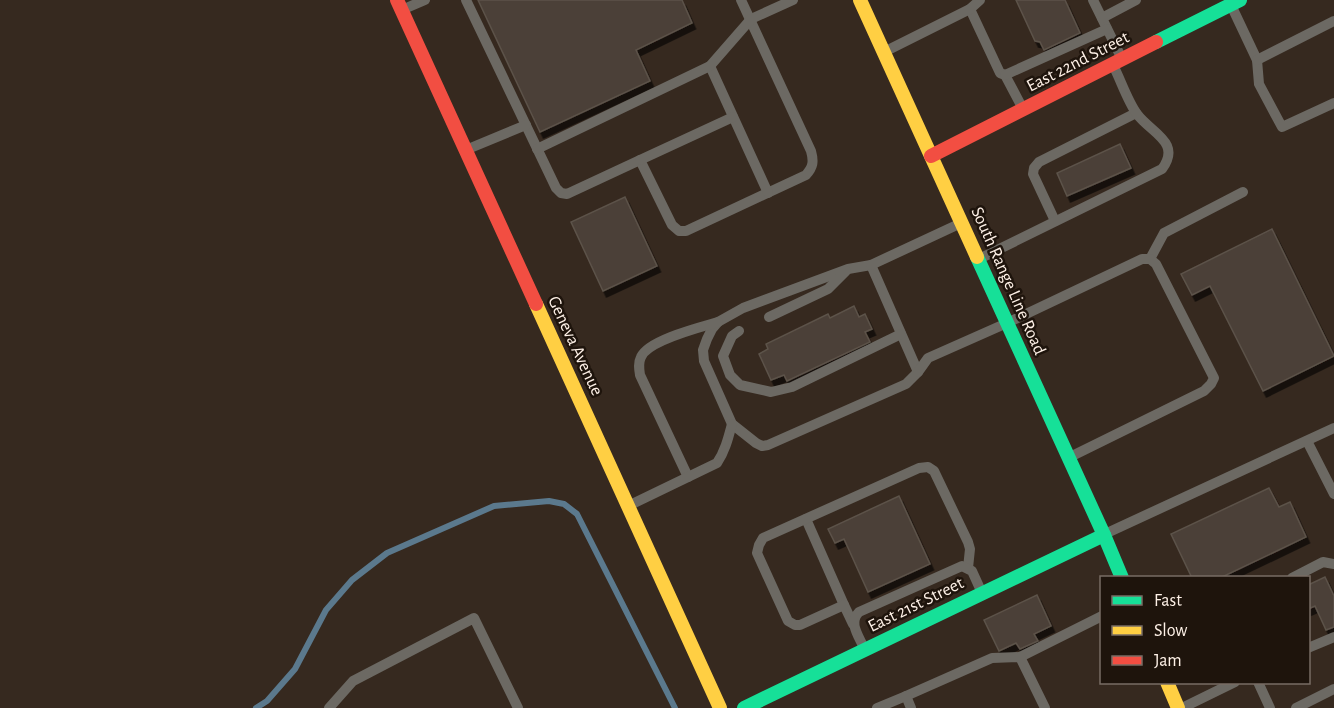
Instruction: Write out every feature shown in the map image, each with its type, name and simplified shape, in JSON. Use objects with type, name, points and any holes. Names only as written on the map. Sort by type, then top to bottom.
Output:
[{"type":"street","name":"South Range Line Road","points":[[860,0],[1121,576]]},
{"type":"street","name":"East 22nd Street","points":[[931,156],[1235,2]]},
{"type":"street","name":"Geneva Avenue","points":[[399,5],[720,708]]},
{"type":"street","name":"East 21st Street","points":[[744,708],[1104,535]]},
{"type":"street","points":[[1168,684],[1180,708]]},
{"type":"lane","points":[[399,5],[425,0]]},
{"type":"lane","points":[[466,0],[556,188],[561,194],[567,194],[733,117]]},
{"type":"lane","points":[[640,160],[672,225],[679,231],[686,231],[768,193],[806,175],[811,169],[813,161],[806,141],[741,0]]},
{"type":"lane","points":[[537,149],[710,66],[750,19],[793,0]]},
{"type":"lane","points":[[884,52],[970,9],[980,0]]},
{"type":"lane","points":[[978,259],[1162,169],[1168,161],[1167,144],[1136,113],[1107,29],[1093,0]]},
{"type":"lane","points":[[1102,18],[1136,0]]},
{"type":"lane","points":[[1235,2],[1257,60],[1259,84],[1282,127],[1334,103]]},
{"type":"lane","points":[[970,9],[1000,73],[1005,75],[1023,110]]},
{"type":"lane","points":[[1257,60],[1334,21]]},
{"type":"lane","points":[[1005,75],[1107,29]]},
{"type":"lane","points":[[710,66],[768,193]]},
{"type":"lane","points":[[1055,221],[1033,174],[1034,168],[1039,162],[1136,113]]},
{"type":"lane","points":[[466,151],[526,125]]},
{"type":"lane","points":[[1150,259],[1164,233],[1243,192]]},
{"type":"lane","points":[[688,477],[640,375],[641,357],[647,349],[687,330],[718,322],[743,308],[848,269],[871,266],[962,223]]},
{"type":"lane","points":[[718,322],[712,329],[703,350],[704,361],[732,424],[762,446],[906,384],[928,358],[1142,259],[1150,259],[1156,264],[1214,378],[1204,391],[1069,458]]},
{"type":"lane","points":[[871,266],[918,372]]},
{"type":"lane","points":[[769,317],[828,289],[848,269]]},
{"type":"lane","points":[[739,331],[732,336],[723,356],[730,375],[740,385],[771,392],[792,387],[901,334]]},
{"type":"lane","points":[[628,506],[717,464],[726,446],[732,424]]},
{"type":"lane","points":[[1104,535],[1334,428]]},
{"type":"lane","points":[[1307,441],[1334,494]]},
{"type":"lane","points":[[844,605],[800,625],[788,621],[757,553],[759,545],[763,538],[919,468],[928,467],[934,471],[968,542],[970,549],[968,568]]},
{"type":"lane","points":[[806,519],[865,650]]},
{"type":"lane","points":[[1296,576],[1323,562],[1334,564]]},
{"type":"lane","points":[[853,624],[859,612],[962,566],[972,571],[982,593]]},
{"type":"lane","points":[[877,708],[992,658],[1020,657],[1100,617]]},
{"type":"lane","points":[[328,708],[353,681],[474,618],[518,708]]},
{"type":"lane","points":[[1310,647],[1334,637]]},
{"type":"lane","points":[[1020,657],[1045,708]]},
{"type":"lane","points":[[1180,708],[1230,684]]},
{"type":"lane","points":[[1259,684],[1270,708]]},
{"type":"lane","points":[[1296,708],[1334,689]]},
{"type":"lane","points":[[906,696],[911,708]]},
{"type":"building","points":[[478,0],[682,0],[692,23],[636,50],[650,81],[540,132]]},
{"type":"building","points":[[1016,0],[1065,0],[1080,33],[1044,50],[1040,42],[1035,41]]},
{"type":"building","points":[[1120,144],[1131,168],[1067,196],[1057,173]]},
{"type":"building","points":[[625,197],[657,266],[603,291],[571,222]]},
{"type":"building","points":[[1272,229],[1334,356],[1263,391],[1210,286],[1192,295],[1181,274]]},
{"type":"building","points":[[854,306],[859,317],[865,314],[872,329],[865,332],[870,342],[787,381],[784,375],[771,380],[759,354],[768,349],[766,344],[828,314],[830,318]]},
{"type":"building","points":[[1269,488],[1279,507],[1290,502],[1306,537],[1224,576],[1191,576],[1171,534]]},
{"type":"building","points":[[899,496],[930,564],[868,592],[844,539],[835,543],[828,529]]},
{"type":"building","points":[[1325,577],[1334,596],[1334,627],[1326,630],[1315,606],[1310,608],[1310,584]]},
{"type":"building","points":[[1037,595],[1051,626],[1034,634],[1038,641],[1020,649],[1016,643],[999,651],[984,620]]},
{"type":"waterway","points":[[256,708],[267,701],[295,669],[326,610],[352,580],[387,553],[494,506],[549,501],[564,504],[577,514],[675,708]]},
{"type":"traffic: fast","points":[[1156,42],[1240,0]]},
{"type":"traffic: fast","points":[[977,257],[1121,576]]},
{"type":"traffic: fast","points":[[744,708],[1104,535]]},
{"type":"traffic: slow","points":[[860,0],[977,257]]},
{"type":"traffic: slow","points":[[536,304],[720,708]]},
{"type":"traffic: slow","points":[[1168,684],[1178,708]]},
{"type":"traffic: jam","points":[[397,0],[536,304]]},
{"type":"traffic: jam","points":[[931,156],[1156,42]]}]
